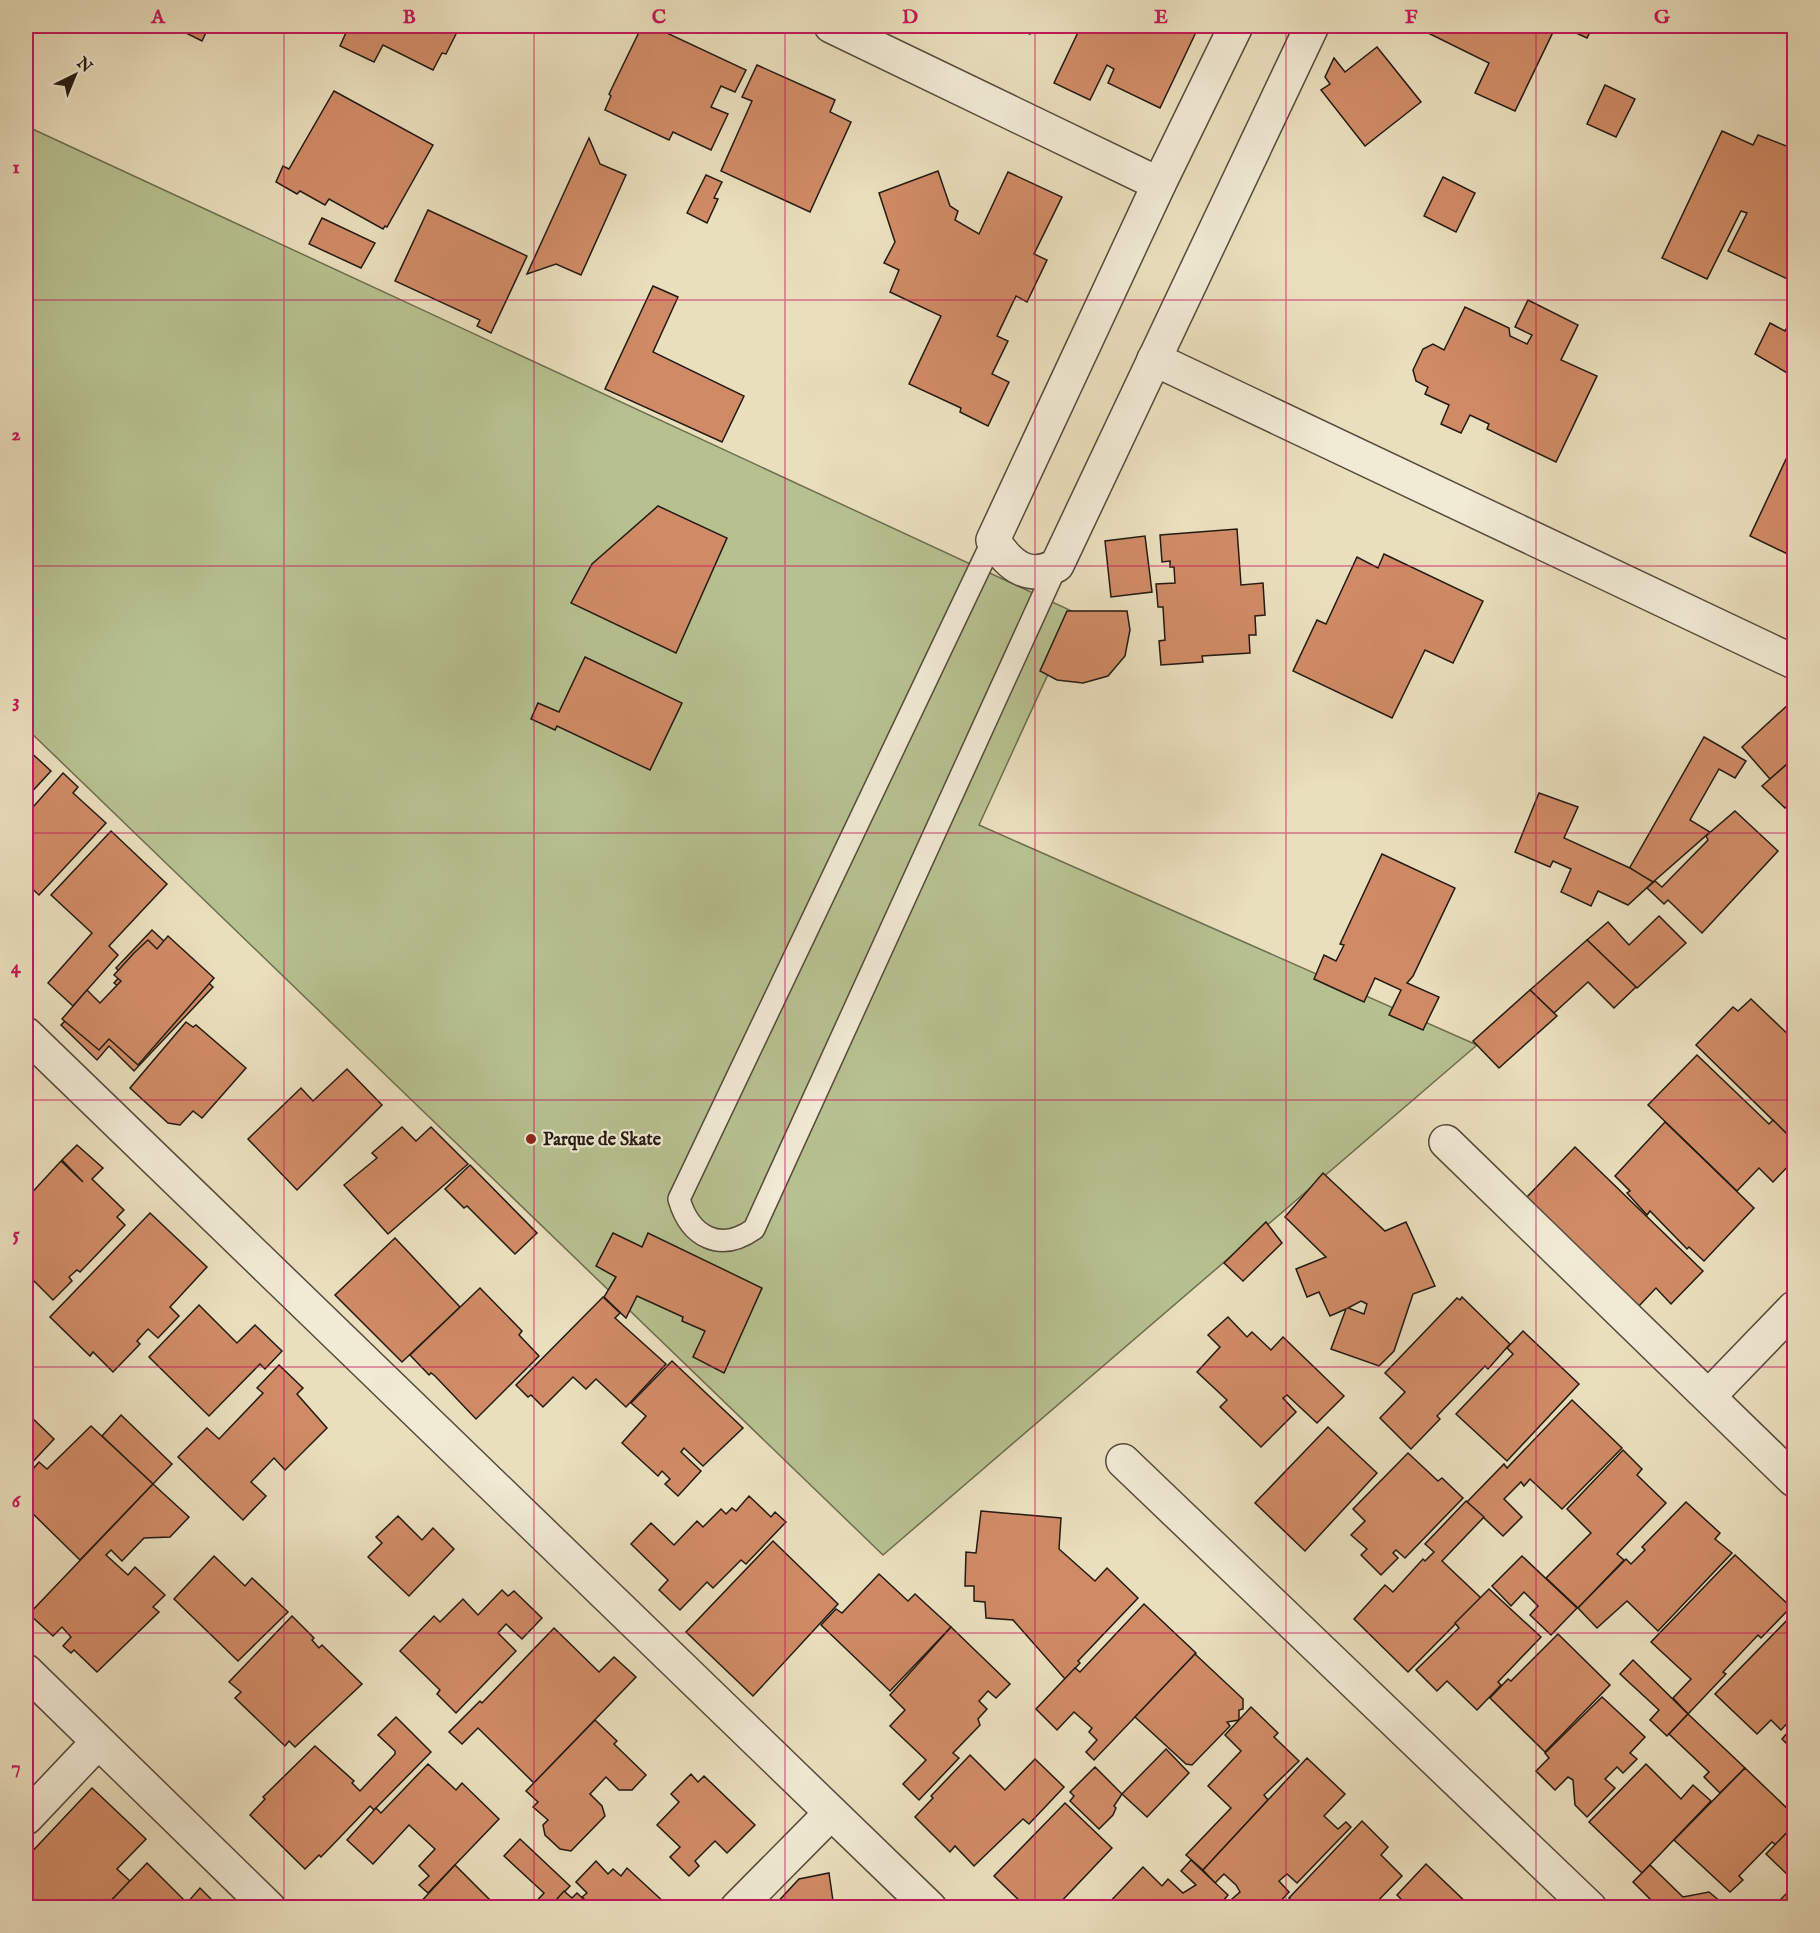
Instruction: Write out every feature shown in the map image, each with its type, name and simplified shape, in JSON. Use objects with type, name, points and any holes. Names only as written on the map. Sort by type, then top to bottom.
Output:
[{"type":"street","points":[[831,26],[1159,184]]},
{"type":"street","points":[[1236,26],[1159,184],[993,540],[1005,560],[1026,571],[1045,572],[1057,565],[1312,26]]},
{"type":"street","points":[[1154,359],[1794,662]]},
{"type":"street","points":[[26,1034],[930,1908]]},
{"type":"street","points":[[1446,1142],[1794,1480]]},
{"type":"street","points":[[1709,1396],[1794,1308]]},
{"type":"street","points":[[1124,1461],[1590,1908]]},
{"type":"street","points":[[26,1671],[269,1908]]},
{"type":"street","points":[[26,1818],[98,1742]]},
{"type":"street","points":[[737,1908],[831,1812]]},
{"type":"lane","points":[[993,540],[679,1199],[683,1214],[691,1227],[703,1236],[730,1240],[743,1237],[754,1229],[1057,565]]},
{"type":"green space","points":[[26,126],[1076,613],[979,825],[1477,1045],[883,1555],[26,728]]},
{"type":"building","points":[[178,26],[209,26],[202,41],[176,28]]},
{"type":"building","points":[[349,26],[460,26],[446,54],[442,53],[433,70],[383,45],[374,62],[340,46]]},
{"type":"building","points":[[642,26],[652,26],[746,70],[735,92],[721,86],[711,107],[728,114],[711,150],[673,132],[669,140],[605,110],[611,96],[609,94]]},
{"type":"building","points":[[1011,26],[1034,26],[1030,34]]},
{"type":"building","points":[[1081,26],[1193,26],[1198,28],[1160,108],[1108,83],[1114,69],[1107,65],[1090,100],[1054,83]]},
{"type":"building","points":[[1414,26],[1546,26],[1554,30],[1515,111],[1475,93],[1489,63]]},
{"type":"building","points":[[1561,26],[1593,26],[1587,38]]},
{"type":"building","points":[[1377,47],[1421,102],[1365,146],[1321,90],[1330,84],[1325,77],[1334,58],[1345,72]]},
{"type":"building","points":[[757,65],[835,100],[830,112],[851,122],[810,212],[721,171],[752,101],[742,97]]},
{"type":"building","points":[[1605,85],[1635,99],[1616,137],[1587,124]]},
{"type":"building","points":[[334,91],[433,145],[387,227],[383,229],[329,199],[325,205],[300,191],[297,194],[276,182],[283,166],[289,169]]},
{"type":"building","points":[[1722,131],[1753,145],[1758,135],[1794,149],[1794,282],[1728,251],[1747,213],[1741,211],[1707,279],[1662,258]]},
{"type":"building","points":[[589,138],[600,164],[626,175],[581,275],[556,264],[527,274]]},
{"type":"building","points":[[938,171],[950,206],[958,211],[955,220],[979,234],[1008,172],[1062,197],[1034,254],[1047,260],[1027,302],[1016,296],[997,336],[1008,341],[992,374],[1009,382],[988,426],[960,412],[961,408],[909,384],[941,316],[890,292],[899,270],[884,263],[895,242],[879,193]]},
{"type":"building","points":[[706,175],[722,182],[714,198],[718,199],[707,223],[687,213]]},
{"type":"building","points":[[1443,177],[1475,193],[1456,232],[1424,216]]},
{"type":"building","points":[[428,210],[527,256],[491,333],[477,326],[480,320],[395,281]]},
{"type":"building","points":[[322,218],[375,243],[361,268],[309,244]]},
{"type":"building","points":[[653,286],[678,297],[653,352],[744,396],[722,442],[605,389]]},
{"type":"building","points":[[1528,300],[1578,325],[1561,360],[1597,376],[1556,462],[1487,429],[1489,424],[1470,415],[1461,433],[1441,424],[1449,405],[1425,394],[1428,387],[1416,381],[1413,370],[1423,349],[1433,344],[1444,350],[1465,307],[1509,328],[1510,336],[1527,344],[1532,335],[1515,327]]},
{"type":"building","points":[[1770,323],[1785,331],[1788,326],[1794,329],[1794,377],[1755,354]]},
{"type":"building","points":[[1794,442],[1794,557],[1750,536]]},
{"type":"building","points":[[658,506],[727,538],[676,653],[571,603],[592,564]]},
{"type":"building","points":[[1237,529],[1241,585],[1263,583],[1265,615],[1255,616],[1256,635],[1249,635],[1250,653],[1202,656],[1203,662],[1161,665],[1159,641],[1165,640],[1163,607],[1158,607],[1156,584],[1175,583],[1174,567],[1170,567],[1170,561],[1162,562],[1160,535]]},
{"type":"building","points":[[1145,536],[1152,592],[1111,597],[1105,541]]},
{"type":"building","points":[[1384,554],[1483,601],[1453,663],[1425,650],[1392,718],[1293,671],[1317,620],[1326,624],[1357,557],[1378,568]]},
{"type":"building","points":[[1067,611],[1127,611],[1130,630],[1125,656],[1108,676],[1083,683],[1057,680],[1040,671]]},
{"type":"building","points":[[585,657],[682,703],[650,770],[557,726],[555,730],[531,719],[538,703],[559,712]]},
{"type":"building","points":[[1791,702],[1794,703],[1794,758],[1770,779],[1742,747]]},
{"type":"building","points":[[1704,737],[1746,761],[1735,778],[1719,769],[1690,820],[1710,832],[1653,882],[1629,869]]},
{"type":"building","points":[[26,748],[51,771],[26,798]]},
{"type":"building","points":[[1794,758],[1794,800],[1785,808],[1762,786]]},
{"type":"building","points":[[63,773],[78,787],[73,793],[106,823],[39,895],[26,883],[26,815]]},
{"type":"building","points":[[1539,793],[1578,807],[1564,838],[1630,868],[1653,882],[1628,905],[1598,891],[1591,906],[1561,892],[1571,869],[1553,861],[1550,867],[1515,852]]},
{"type":"building","points":[[1735,811],[1778,851],[1702,933],[1668,900],[1664,904],[1647,888],[1655,881],[1662,887],[1708,840],[1706,836]]},
{"type":"building","points":[[111,831],[167,884],[109,946],[118,955],[73,1006],[48,983],[92,933],[51,895]]},
{"type":"building","points":[[1382,854],[1455,888],[1413,976],[1407,983],[1439,997],[1423,1030],[1389,1015],[1401,990],[1375,978],[1364,1002],[1314,979],[1324,955],[1336,961],[1344,945],[1340,944]]},
{"type":"building","points":[[1659,916],[1686,943],[1637,988],[1587,940],[1608,922],[1629,945]]},
{"type":"building","points":[[152,930],[213,987],[134,1071],[109,1046],[97,1060],[61,1025],[86,1000],[97,1011],[119,987],[114,983],[122,974],[116,968]]},
{"type":"building","points":[[168,936],[214,978],[138,1065],[109,1039],[99,1050],[62,1019],[87,990],[100,1003],[121,981],[114,975],[134,953],[148,940],[157,949]]},
{"type":"building","points":[[1587,940],[1636,987],[1614,1008],[1588,982],[1554,1013],[1530,990]]},
{"type":"building","points":[[1530,990],[1557,1016],[1499,1068],[1473,1041]]},
{"type":"building","points":[[1751,999],[1794,1040],[1794,1129],[1788,1135],[1696,1045],[1733,1007],[1738,1011]]},
{"type":"building","points":[[186,1022],[193,1027],[196,1025],[246,1068],[202,1118],[193,1111],[180,1125],[168,1123],[130,1088]]},
{"type":"building","points":[[1697,1055],[1769,1124],[1773,1120],[1794,1141],[1794,1160],[1773,1182],[1759,1168],[1737,1191],[1648,1105]]},
{"type":"building","points":[[347,1069],[382,1105],[297,1190],[248,1139],[301,1088],[313,1101]]},
{"type":"building","points":[[1665,1122],[1754,1208],[1704,1261],[1689,1247],[1687,1249],[1650,1211],[1647,1215],[1627,1193],[1630,1191],[1615,1176]]},
{"type":"building","points":[[402,1127],[416,1141],[431,1127],[468,1164],[388,1234],[344,1185],[377,1158],[372,1153]]},
{"type":"building","points":[[77,1145],[103,1168],[92,1179],[124,1210],[117,1217],[125,1225],[80,1272],[77,1270],[69,1277],[72,1281],[53,1300],[26,1273],[26,1199],[61,1161],[83,1182],[62,1160]]},
{"type":"building","points":[[1575,1147],[1703,1271],[1671,1304],[1656,1288],[1638,1307],[1526,1198]]},
{"type":"building","points":[[470,1165],[537,1233],[515,1254],[467,1206],[464,1208],[445,1189]]},
{"type":"building","points":[[1323,1173],[1385,1231],[1406,1222],[1435,1286],[1413,1294],[1394,1351],[1379,1366],[1331,1349],[1346,1309],[1330,1316],[1319,1292],[1307,1297],[1296,1269],[1326,1257],[1285,1217]],"holes":[[[1361,1301],[1367,1304],[1364,1314],[1348,1308]]]},
{"type":"building","points":[[150,1213],[207,1267],[170,1307],[179,1316],[158,1338],[148,1329],[137,1341],[140,1344],[113,1372],[93,1352],[90,1356],[50,1317]]},
{"type":"building","points":[[1266,1222],[1282,1243],[1243,1281],[1224,1263]]},
{"type":"building","points":[[613,1233],[642,1247],[648,1233],[762,1288],[724,1373],[693,1357],[705,1331],[682,1321],[683,1317],[637,1296],[626,1318],[604,1297],[616,1277],[596,1266]]},
{"type":"building","points":[[395,1238],[460,1307],[402,1362],[335,1295]]},
{"type":"building","points":[[480,1288],[522,1331],[519,1335],[539,1356],[476,1419],[435,1376],[431,1373],[429,1375],[410,1355]]},
{"type":"building","points":[[603,1297],[620,1313],[615,1318],[666,1364],[626,1407],[596,1379],[586,1389],[573,1377],[543,1407],[516,1385]]},
{"type":"building","points":[[1462,1297],[1510,1344],[1488,1369],[1485,1366],[1437,1416],[1440,1419],[1411,1449],[1380,1418],[1405,1392],[1385,1373],[1457,1298],[1460,1300]]},
{"type":"building","points":[[199,1305],[237,1343],[255,1325],[282,1351],[265,1369],[260,1364],[209,1416],[149,1357]]},
{"type":"building","points":[[1228,1317],[1247,1337],[1252,1332],[1271,1350],[1283,1337],[1344,1396],[1317,1423],[1287,1395],[1283,1398],[1296,1412],[1261,1447],[1220,1407],[1227,1400],[1197,1372],[1220,1347],[1208,1335]]},
{"type":"building","points":[[1523,1331],[1579,1384],[1507,1461],[1456,1414],[1513,1354],[1507,1348]]},
{"type":"building","points":[[672,1361],[743,1428],[703,1466],[684,1448],[681,1452],[701,1471],[678,1496],[665,1484],[670,1479],[662,1471],[658,1476],[622,1443],[646,1416],[631,1403]]},
{"type":"building","points":[[279,1365],[303,1388],[297,1394],[327,1428],[285,1470],[274,1458],[251,1482],[266,1496],[243,1520],[178,1457],[207,1428],[219,1439],[263,1393],[257,1388]]},
{"type":"building","points":[[1572,1400],[1622,1448],[1562,1509],[1530,1479],[1524,1486],[1521,1482],[1504,1499],[1522,1517],[1503,1536],[1467,1502],[1504,1464],[1507,1468]]},
{"type":"building","points":[[26,1412],[54,1439],[26,1469]]},
{"type":"building","points":[[121,1415],[172,1464],[153,1484],[102,1436]]},
{"type":"building","points":[[91,1426],[153,1484],[80,1560],[26,1507],[26,1477],[39,1462],[47,1469]]},
{"type":"building","points":[[1328,1427],[1377,1473],[1305,1551],[1255,1503]]},
{"type":"building","points":[[1623,1450],[1642,1469],[1637,1475],[1666,1503],[1617,1554],[1624,1560],[1578,1608],[1546,1578],[1591,1533],[1567,1509]]},
{"type":"building","points":[[1408,1453],[1438,1481],[1442,1478],[1463,1498],[1405,1558],[1396,1550],[1393,1553],[1398,1558],[1381,1575],[1361,1555],[1367,1549],[1351,1535],[1365,1521],[1353,1509]]},
{"type":"building","points":[[153,1484],[189,1517],[170,1537],[144,1538],[122,1561],[111,1550],[106,1555],[128,1575],[135,1567],[165,1595],[153,1607],[159,1612],[97,1672],[74,1650],[71,1653],[63,1646],[71,1637],[62,1627],[53,1636],[29,1614]]},
{"type":"building","points":[[749,1496],[771,1517],[775,1512],[786,1522],[746,1564],[741,1560],[713,1588],[707,1582],[680,1610],[659,1590],[668,1580],[631,1544],[651,1523],[674,1545],[697,1521],[703,1527],[721,1509],[726,1514],[732,1508],[736,1511]]},
{"type":"building","points":[[1466,1501],[1484,1517],[1442,1561],[1481,1598],[1408,1672],[1354,1619],[1385,1585],[1393,1592],[1423,1559],[1425,1561],[1434,1552],[1425,1544]]},
{"type":"building","points":[[1686,1502],[1720,1533],[1715,1539],[1732,1553],[1658,1631],[1627,1601],[1597,1628],[1578,1608],[1626,1559],[1631,1564],[1645,1550],[1642,1547]]},
{"type":"building","points":[[981,1511],[1061,1518],[1059,1549],[1095,1581],[1107,1568],[1138,1598],[1078,1661],[1080,1663],[1065,1679],[1013,1620],[986,1618],[985,1602],[974,1601],[974,1586],[965,1586],[966,1552],[976,1553]]},
{"type":"building","points":[[398,1516],[422,1540],[433,1528],[454,1549],[409,1596],[368,1557],[382,1543],[376,1537]]},
{"type":"building","points":[[773,1541],[838,1604],[753,1696],[686,1632]]},
{"type":"building","points":[[1735,1555],[1791,1607],[1761,1638],[1758,1635],[1723,1672],[1726,1674],[1688,1714],[1673,1698],[1691,1679],[1651,1642]]},
{"type":"building","points":[[214,1556],[245,1586],[252,1578],[288,1612],[238,1661],[174,1599]]},
{"type":"building","points":[[1522,1556],[1577,1608],[1551,1635],[1530,1615],[1538,1606],[1524,1592],[1511,1606],[1492,1586]]},
{"type":"building","points":[[879,1574],[908,1601],[915,1594],[951,1627],[890,1691],[821,1625],[836,1609],[842,1613]]},
{"type":"building","points":[[1489,1589],[1541,1637],[1498,1682],[1501,1685],[1477,1710],[1447,1681],[1437,1691],[1416,1670],[1459,1628],[1455,1623]]},
{"type":"building","points":[[502,1590],[508,1596],[514,1591],[542,1618],[522,1639],[506,1624],[498,1633],[516,1651],[456,1713],[437,1694],[440,1690],[400,1651],[434,1616],[440,1622],[463,1599],[478,1615]]},
{"type":"building","points":[[1144,1604],[1196,1653],[1094,1760],[1086,1752],[1097,1740],[1089,1732],[1092,1728],[1074,1712],[1057,1730],[1036,1709],[1075,1668],[1080,1672]]},
{"type":"building","points":[[1793,1614],[1794,1716],[1781,1730],[1771,1720],[1757,1734],[1715,1694]]},
{"type":"building","points":[[292,1616],[314,1638],[312,1640],[319,1648],[322,1645],[362,1684],[295,1747],[289,1741],[285,1746],[235,1698],[241,1692],[229,1682]]},
{"type":"building","points":[[951,1627],[1010,1684],[996,1698],[988,1691],[979,1701],[987,1709],[978,1719],[980,1725],[953,1753],[959,1758],[919,1800],[903,1784],[926,1760],[890,1726],[905,1710],[890,1695]]},
{"type":"building","points":[[554,1628],[599,1672],[614,1657],[636,1677],[534,1783],[478,1728],[462,1744],[449,1732],[480,1701],[482,1703]]},
{"type":"building","points":[[1558,1634],[1610,1685],[1545,1752],[1490,1698],[1508,1679],[1511,1681]]},
{"type":"building","points":[[1195,1654],[1243,1699],[1243,1709],[1239,1710],[1239,1720],[1227,1722],[1230,1726],[1192,1765],[1186,1764],[1135,1717]]},
{"type":"building","points":[[1633,1660],[1688,1714],[1667,1736],[1650,1720],[1659,1710],[1620,1674]]},
{"type":"building","points":[[1602,1697],[1645,1737],[1630,1753],[1637,1759],[1623,1773],[1617,1767],[1605,1779],[1615,1788],[1587,1817],[1575,1805],[1573,1780],[1568,1777],[1555,1790],[1536,1771],[1549,1758],[1545,1753]]},
{"type":"building","points":[[1251,1707],[1278,1733],[1274,1737],[1299,1761],[1264,1795],[1268,1800],[1203,1870],[1186,1855],[1231,1808],[1208,1786],[1241,1751],[1225,1735]]},
{"type":"building","points":[[1688,1714],[1745,1768],[1720,1793],[1704,1777],[1709,1772],[1669,1734]]},
{"type":"building","points":[[396,1717],[431,1752],[374,1810],[370,1806],[321,1857],[319,1855],[305,1869],[250,1815],[265,1799],[263,1797],[315,1746],[354,1781],[352,1783],[360,1791],[395,1754],[395,1751],[378,1735]]},
{"type":"building","points":[[595,1720],[617,1741],[614,1744],[646,1775],[632,1790],[619,1790],[606,1777],[590,1794],[602,1806],[605,1816],[571,1851],[560,1849],[545,1835],[543,1825],[548,1820],[533,1807],[538,1802],[526,1791]]},
{"type":"building","points":[[1794,1725],[1794,1751],[1782,1739]]},
{"type":"building","points":[[1166,1749],[1189,1773],[1147,1817],[1122,1794]]},
{"type":"building","points":[[970,1755],[1005,1790],[1035,1759],[1064,1787],[1029,1824],[1023,1819],[974,1866],[955,1846],[950,1852],[915,1817],[933,1798],[931,1796]]},
{"type":"building","points":[[1307,1758],[1345,1794],[1324,1816],[1338,1829],[1346,1822],[1351,1827],[1297,1883],[1287,1874],[1279,1881],[1289,1892],[1274,1908],[1241,1908],[1232,1899],[1240,1892],[1236,1885],[1224,1874],[1215,1883],[1203,1870]]},
{"type":"building","points":[[428,1764],[456,1790],[462,1783],[499,1819],[428,1893],[419,1885],[429,1876],[419,1866],[435,1849],[409,1825],[373,1864],[347,1840],[376,1808],[381,1813]]},
{"type":"building","points":[[1646,1764],[1681,1799],[1693,1785],[1711,1801],[1642,1873],[1589,1822]]},
{"type":"building","points":[[1095,1767],[1122,1794],[1114,1806],[1116,1808],[1113,1815],[1099,1829],[1070,1801],[1074,1796],[1070,1792]]},
{"type":"building","points":[[1745,1768],[1794,1815],[1794,1825],[1776,1845],[1772,1842],[1739,1876],[1743,1880],[1730,1892],[1674,1840]]},
{"type":"building","points":[[691,1774],[698,1782],[704,1776],[755,1825],[727,1853],[715,1841],[695,1861],[699,1866],[689,1876],[670,1857],[680,1847],[657,1825],[679,1802],[671,1794]]},
{"type":"building","points":[[92,1788],[146,1839],[117,1869],[130,1881],[104,1908],[26,1908],[26,1858]]},
{"type":"building","points":[[1065,1803],[1112,1848],[1055,1908],[1027,1908],[994,1876]]},
{"type":"building","points":[[1362,1821],[1388,1847],[1381,1855],[1402,1876],[1371,1908],[1291,1908],[1289,1905],[1292,1901],[1289,1898]]},
{"type":"building","points":[[1794,1825],[1794,1881],[1766,1854]]},
{"type":"building","points":[[520,1839],[570,1886],[549,1908],[532,1906],[544,1893],[504,1856]]},
{"type":"building","points":[[1191,1860],[1228,1895],[1217,1908],[1209,1905],[1206,1908],[1104,1908],[1143,1867],[1162,1886],[1168,1879],[1183,1893],[1196,1885],[1181,1871]]},
{"type":"building","points":[[596,1861],[608,1874],[613,1869],[621,1876],[627,1868],[667,1905],[664,1908],[593,1908],[582,1897],[587,1893],[576,1882]]},
{"type":"building","points":[[147,1863],[187,1903],[200,1888],[220,1908],[104,1908]]},
{"type":"building","points":[[1426,1864],[1472,1908],[1410,1908],[1397,1895]]},
{"type":"building","points":[[455,1865],[498,1908],[415,1908]]},
{"type":"building","points":[[1650,1865],[1683,1897],[1709,1892],[1721,1902],[1716,1908],[1659,1908],[1633,1882]]},
{"type":"building","points":[[829,1873],[834,1908],[772,1908],[799,1879]]},
{"type":"building","points":[[1794,1886],[1794,1908],[1773,1907]]},
{"type":"building","points":[[564,1891],[572,1898],[577,1893],[593,1908],[549,1908]]},
{"type":"place","name":"Parque de Skate","points":[[531,1139]]}]
